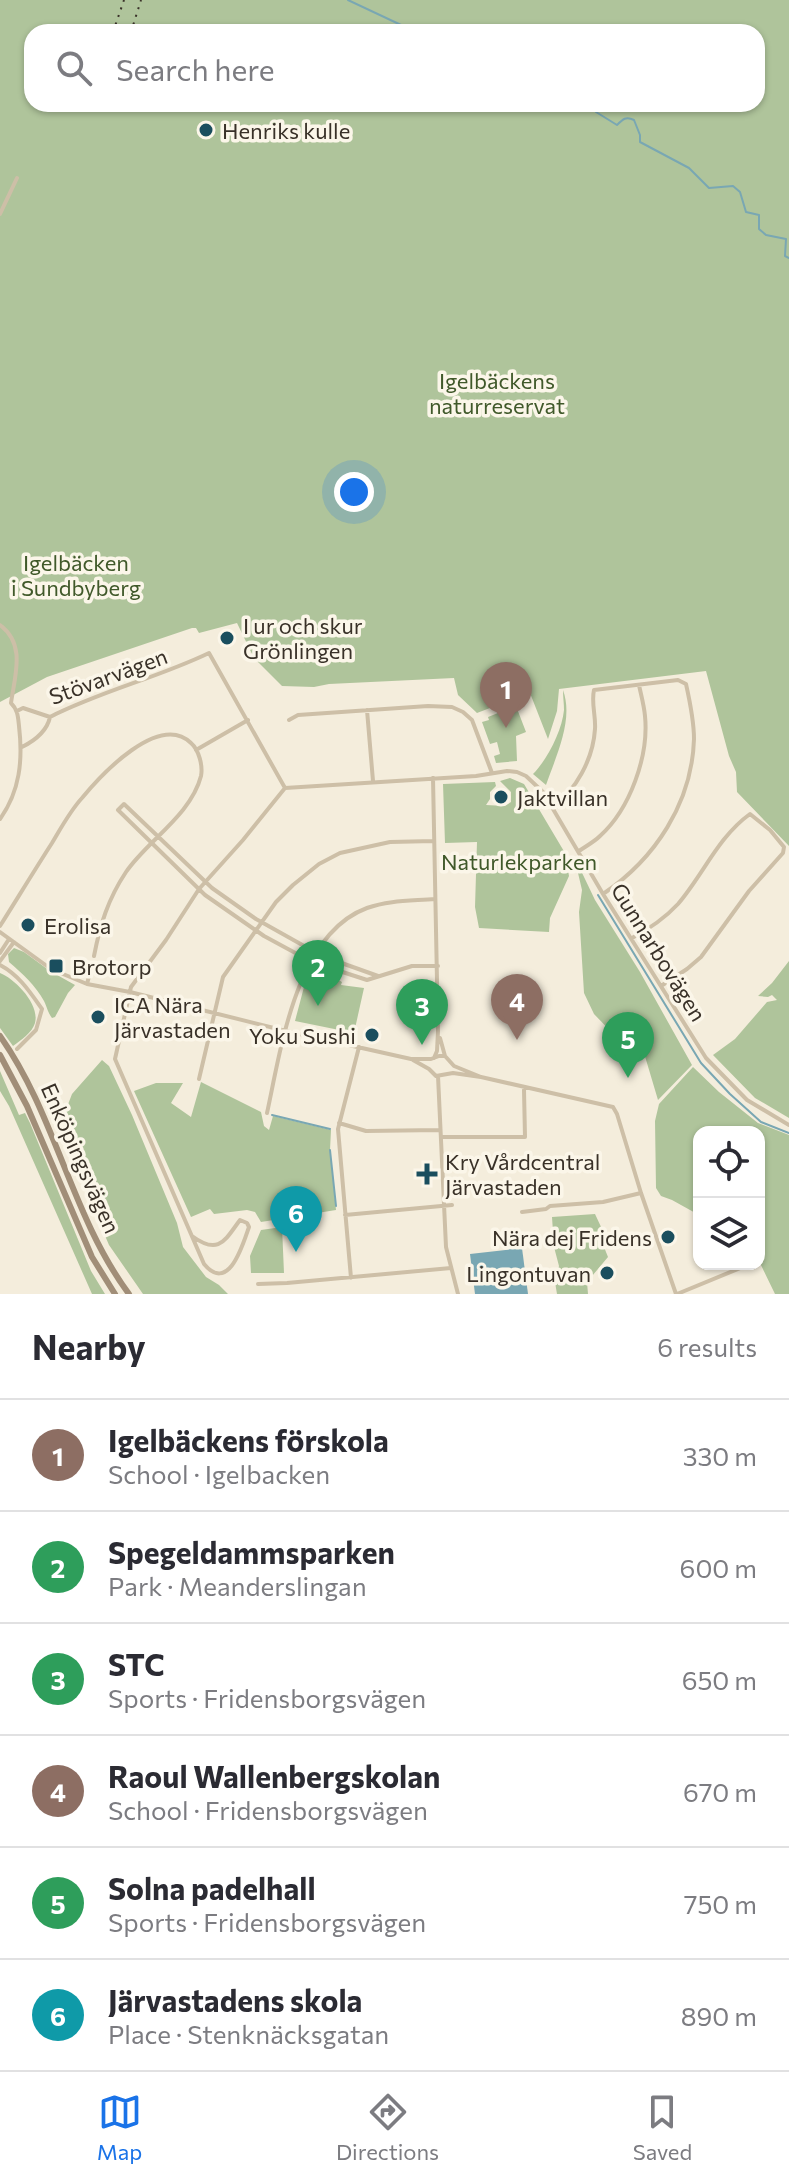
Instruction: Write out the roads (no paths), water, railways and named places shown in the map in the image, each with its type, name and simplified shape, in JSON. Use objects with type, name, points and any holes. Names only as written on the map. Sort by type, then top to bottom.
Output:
[{"type":"main road","name":"Enköpingsvägen","points":[[0,1036],[30,1086],[95,1237],[129,1294]]},
{"type":"main road","name":"Enköpingsvägen","points":[[0,1055],[27,1106],[92,1257],[115,1294]]},
{"type":"street","points":[[0,214],[17,178]]},
{"type":"street","points":[[0,625],[11,636],[16,648],[17,664],[11,703],[17,711],[22,747],[17,786],[0,819]]},
{"type":"street","name":"Stövarvägen","points":[[17,711],[23,708],[50,717],[209,653],[248,720]]},
{"type":"street","points":[[553,808],[566,797],[588,758],[595,726],[594,690],[678,680],[686,684],[694,737],[687,785],[673,819],[656,844],[631,873],[603,894]]},
{"type":"street","points":[[579,851],[606,831],[629,797],[636,779],[645,736],[639,685]]},
{"type":"street","points":[[289,720],[298,715],[441,706],[463,712],[472,720],[492,773]]},
{"type":"street","points":[[367,710],[373,781]]},
{"type":"street","points":[[22,747],[47,727],[50,717]]},
{"type":"street","points":[[192,1236],[212,1245],[227,1239],[240,1220],[249,1227],[232,1268],[222,1273],[208,1270],[192,1236],[115,1059],[130,992],[199,889],[285,788],[248,720],[196,750]]},
{"type":"street","points":[[94,956],[103,915],[127,871],[190,799],[200,778],[201,762],[196,750],[191,743],[175,735],[146,741],[124,755],[81,799],[0,929],[51,969],[87,984],[411,1059],[432,1058],[441,1052]]},
{"type":"street","name":"Gunnarbovägen","points":[[285,788],[507,771],[526,776],[543,792],[706,1058],[747,1100],[789,1125]]},
{"type":"street","points":[[433,778],[441,1052],[450,1063],[481,1077]]},
{"type":"street","points":[[378,976],[317,953],[262,923],[205,882],[124,804],[118,810],[210,899],[312,962],[367,980],[412,966],[438,966]]},
{"type":"street","points":[[632,938],[660,922],[679,903],[739,821],[750,814],[770,830],[784,847],[783,853],[749,891],[701,957],[661,986]]},
{"type":"street","points":[[199,1079],[223,977],[293,885],[332,857],[362,847],[390,842],[434,841]]},
{"type":"street","points":[[267,1113],[295,995],[329,935],[365,909],[392,902],[435,899]]},
{"type":"street","points":[[0,953],[12,941]]},
{"type":"street","points":[[12,941],[0,963],[25,985],[42,1009],[36,1030],[17,1049]]},
{"type":"street","points":[[87,984],[92,965]]},
{"type":"street","points":[[351,1278],[338,1147],[339,1123],[359,1047]]},
{"type":"street","points":[[429,1069],[432,1058],[441,1052]]},
{"type":"street","points":[[411,1059],[438,1076],[481,1077],[613,1107],[676,1294],[735,1270]]},
{"type":"street","points":[[446,1074],[450,1063]]},
{"type":"street","points":[[438,1076],[446,1247],[458,1294]]},
{"type":"street","points":[[441,1137],[525,1137],[524,1090]]},
{"type":"street","points":[[339,1123],[366,1131],[440,1130]]},
{"type":"street","points":[[522,1212],[550,1206],[603,1202],[641,1193]]},
{"type":"street","points":[[345,1215],[452,1205]]},
{"type":"street","points":[[258,1284],[451,1268]]},
{"type":"water","points":[[522,1248],[528,1294],[475,1294],[470,1254]]},
{"type":"waterway","points":[[348,0],[399,24]]},
{"type":"waterway","points":[[596,112],[617,125],[625,119],[634,120],[640,142],[689,168],[709,188],[733,186],[740,192],[746,212],[759,215],[759,229],[766,235],[786,239],[785,256],[789,258]]},
{"type":"waterway","points":[[598,895],[701,1063],[761,1122],[789,1133]]},
{"type":"waterway","points":[[272,1115],[330,1129]]},
{"type":"waterway","points":[[330,1150],[336,1206]]},
{"type":"railway","points":[[116,24],[124,0]]},
{"type":"railway","points":[[134,24],[141,0]]},
{"type":"place","name":"Henriks kulle","points":[[206,130]]},
{"type":"place","name":"I ur och skur Grönlingen","points":[[227,638]]},
{"type":"place","name":"Igelbäckens förskola","points":[[506,728]]},
{"type":"place","name":"Jaktvillan","points":[[501,797]]},
{"type":"place","name":"Erolisa","points":[[28,925]]},
{"type":"place","name":"Brotorp","points":[[56,966]]},
{"type":"place","name":"Spegeldammsparken","points":[[318,1006]]},
{"type":"place","name":"ICA Nära Järvastaden","points":[[98,1017]]},
{"type":"place","name":"Yoku Sushi","points":[[372,1035]]},
{"type":"place","name":"Raoul Wallenbergskolan","points":[[517,1040]]},
{"type":"place","name":"STC","points":[[422,1045]]},
{"type":"place","name":"Solna padelhall","points":[[628,1078]]},
{"type":"place","name":"Kry Vårdcentral Järvastaden","points":[[427,1174]]},
{"type":"place","name":"Nära dej Fridens","points":[[668,1237]]},
{"type":"place","name":"Järvastadens skola","points":[[296,1252]]},
{"type":"place","name":"Lingontuvan","points":[[607,1273]]},
{"type":"park label","name":"Igelbäckens naturreservat","points":[[497,392]]},
{"type":"park label","name":"Igelbäcken i Sundbyberg","points":[[76,574]]},
{"type":"park label","name":"Naturlekparken","points":[[519,861]]}]
